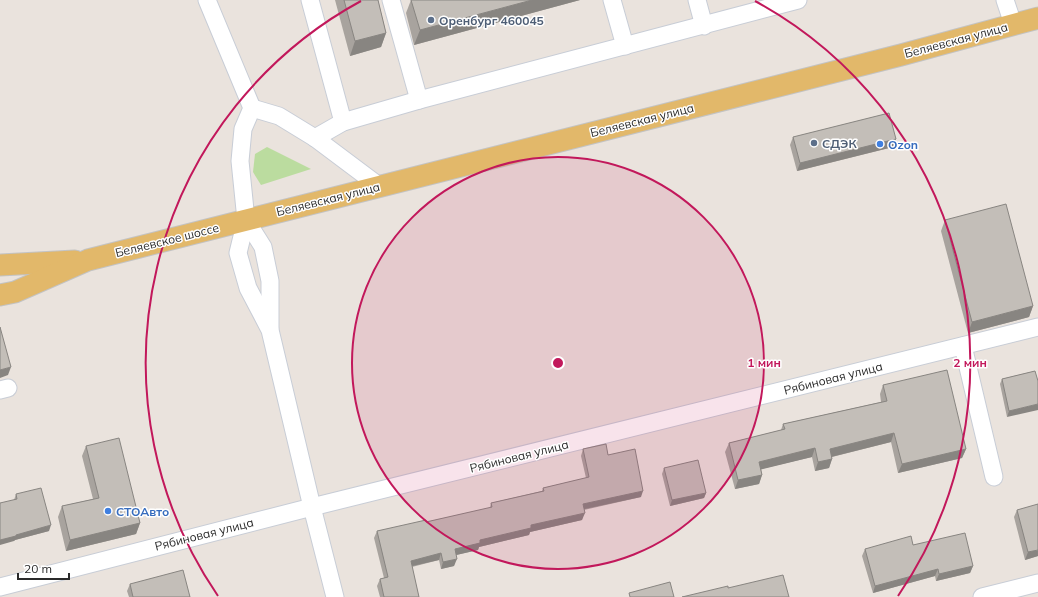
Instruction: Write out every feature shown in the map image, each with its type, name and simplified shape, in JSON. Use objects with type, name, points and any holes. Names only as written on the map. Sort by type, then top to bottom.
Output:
[{"type":"main road","name":"Беляевская улица","points":[[246,220],[1038,18]]},
{"type":"main road","name":"Беляевское шоссе","points":[[0,295],[15,292],[88,260],[246,220]]},
{"type":"main road","name":"Беляевское шоссе","points":[[0,265],[88,260]]},
{"type":"street","points":[[207,0],[252,108],[243,129],[240,161],[246,220],[238,254],[248,288],[270,330]]},
{"type":"street","points":[[310,0],[343,122]]},
{"type":"street","points":[[391,0],[419,100]]},
{"type":"street","points":[[612,0],[625,46]]},
{"type":"street","points":[[697,0],[704,26]]},
{"type":"street","points":[[315,138],[343,122],[419,100],[798,0]]},
{"type":"street","points":[[1005,0],[1013,24]]},
{"type":"street","points":[[252,108],[279,116],[315,138],[379,186]]},
{"type":"street","points":[[246,220],[263,247],[270,281],[270,330],[335,597]]},
{"type":"street","name":"Рябиновая улица","points":[[0,587],[312,507],[1038,327]]},
{"type":"street","points":[[963,346],[994,477]]},
{"type":"street","points":[[982,597],[1016,593],[1038,583]]},
{"type":"green space","points":[[267,147],[311,169],[261,185],[253,172],[255,154]]},
{"type":"building","points":[[344,0],[378,0],[386,33],[355,41]]},
{"type":"building","points":[[411,0],[532,0],[420,30]]},
{"type":"building","points":[[889,113],[896,139],[800,163],[793,137]]},
{"type":"building","points":[[1006,204],[1033,306],[972,322],[945,220]]},
{"type":"building","points":[[0,327],[11,367],[0,370]]},
{"type":"building","points":[[947,370],[966,449],[902,464],[894,433],[830,449],[832,459],[818,462],[815,448],[759,462],[762,475],[738,480],[729,443],[785,429],[783,424],[887,401],[883,385]]},
{"type":"building","points":[[1035,371],[1038,381],[1038,404],[1009,411],[1002,379]]},
{"type":"building","points":[[119,438],[140,523],[70,540],[62,506],[99,498],[86,446]]},
{"type":"building","points":[[606,444],[608,455],[635,449],[643,491],[583,504],[585,513],[531,525],[531,528],[480,540],[480,543],[455,549],[457,559],[443,562],[441,553],[411,561],[419,597],[384,597],[380,579],[388,577],[377,531],[426,520],[426,522],[492,507],[491,503],[544,491],[543,488],[589,477],[583,449]]},
{"type":"building","points":[[698,460],[706,493],[672,500],[664,468]]},
{"type":"building","points":[[41,488],[51,525],[0,540],[0,503],[17,499],[16,494]]},
{"type":"building","points":[[1038,504],[1038,550],[1028,552],[1017,510]]},
{"type":"building","points":[[965,533],[973,566],[939,574],[938,569],[875,586],[865,549],[911,536],[913,545]]},
{"type":"building","points":[[183,570],[190,597],[133,597],[130,584]]},
{"type":"building","points":[[783,575],[789,597],[682,597],[728,586],[728,588]]},
{"type":"building","points":[[670,582],[674,597],[630,597],[629,593]]},
{"type":"place","name":"Оренбург 460045","points":[[431,20]]},
{"type":"place","name":"СДЭК","points":[[814,143]]},
{"type":"place","name":"Ozon","points":[[880,144]]},
{"type":"place","name":"СТОАвто","points":[[108,511]]}]
